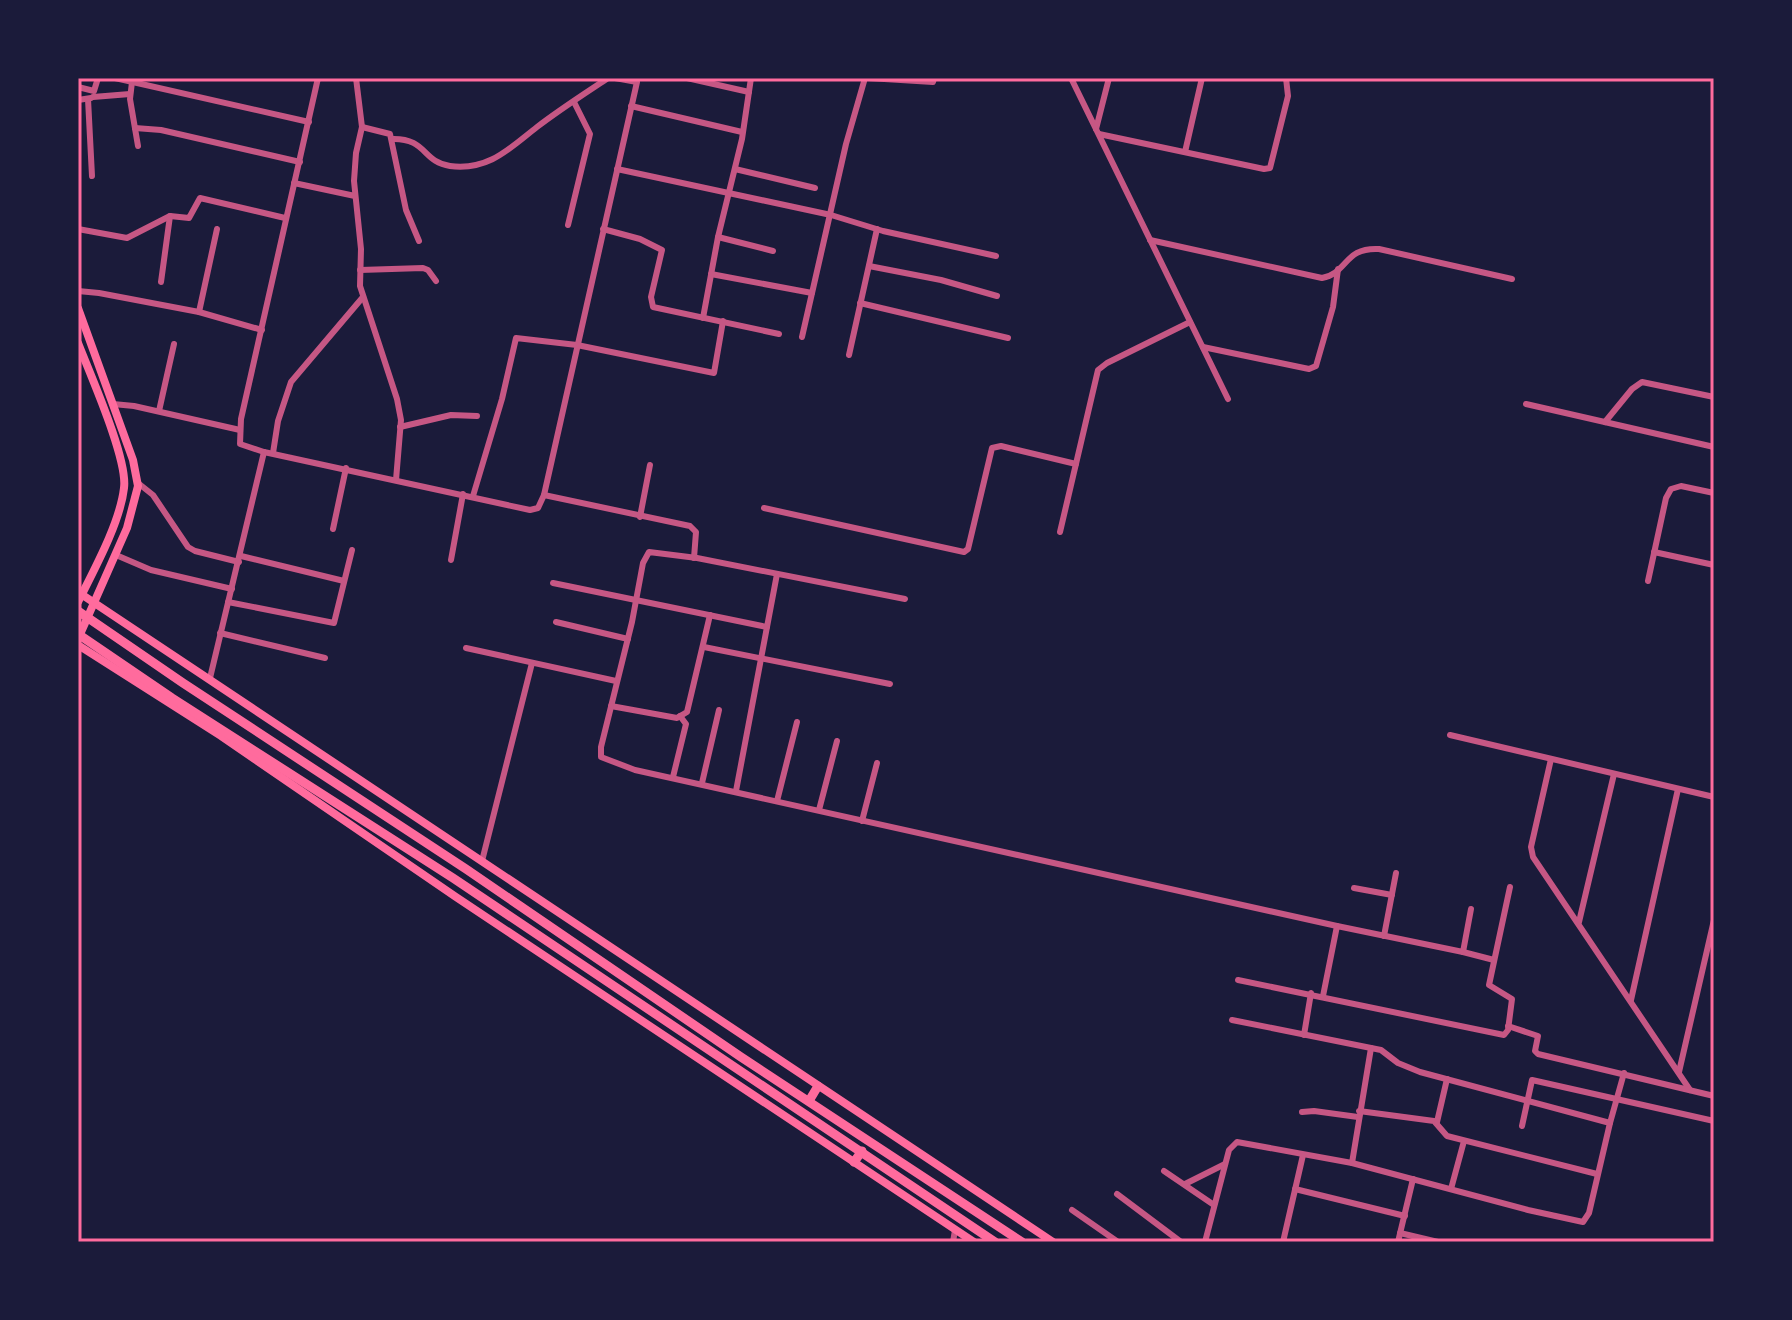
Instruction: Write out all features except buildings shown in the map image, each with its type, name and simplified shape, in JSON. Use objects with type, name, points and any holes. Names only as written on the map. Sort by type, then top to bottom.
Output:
[{"type":"highway","points":[[78,611],[1022,1242]]},
{"type":"highway","points":[[78,639],[453,878],[995,1242]]},
{"type":"highway","points":[[809,1101],[818,1086]]},
{"type":"highway","points":[[854,1162],[862,1151]]},
{"type":"main road","points":[[78,308],[133,460],[137,482],[134,504],[116,555],[78,639],[456,897],[974,1242]]},
{"type":"main road","points":[[78,343],[122,461],[124,487],[116,518],[79,596],[95,603],[210,678],[1053,1242]]},
{"type":"street","points":[[92,176],[92,96],[98,78]]},
{"type":"street","points":[[115,78],[309,122]]},
{"type":"street","points":[[318,78],[240,430],[241,446],[530,510],[538,508],[544,495],[638,80],[615,78]]},
{"type":"street","points":[[356,78],[362,127],[354,170],[360,270],[363,297],[394,388],[400,427],[396,480]]},
{"type":"street","points":[[392,139],[417,143],[441,164],[457,167],[493,160],[512,150],[535,128],[608,78]]},
{"type":"street","points":[[687,78],[749,92]]},
{"type":"street","points":[[703,318],[751,78]]},
{"type":"street","points":[[802,337],[846,144],[867,78],[933,82],[934,78]]},
{"type":"street","points":[[1071,78],[1228,399]]},
{"type":"street","points":[[1098,132],[1109,78]]},
{"type":"street","points":[[1185,152],[1202,78]]},
{"type":"street","points":[[1098,132],[1270,168],[1288,96],[1286,78]]},
{"type":"street","points":[[132,82],[130,94],[138,146]]},
{"type":"street","points":[[78,87],[92,96]]},
{"type":"street","points":[[78,100],[130,94]]},
{"type":"street","points":[[568,225],[590,134],[574,102]]},
{"type":"street","points":[[631,106],[742,132]]},
{"type":"street","points":[[362,127],[389,133],[406,210],[419,241]]},
{"type":"street","points":[[135,128],[167,131],[300,162]]},
{"type":"street","points":[[617,169],[831,215],[877,229],[996,256]]},
{"type":"street","points":[[735,169],[815,188]]},
{"type":"street","points":[[294,183],[355,196]]},
{"type":"street","points":[[78,229],[127,238],[170,216],[189,218],[202,198],[285,218]]},
{"type":"street","points":[[161,282],[170,216]]},
{"type":"street","points":[[199,312],[217,229]]},
{"type":"street","points":[[603,229],[640,239],[661,249],[662,256],[650,301],[653,307],[779,334]]},
{"type":"street","points":[[849,355],[877,229]]},
{"type":"street","points":[[718,237],[773,251]]},
{"type":"street","points":[[1150,240],[1322,278],[1328,277],[1365,248],[1512,279]]},
{"type":"street","points":[[869,266],[941,280],[997,296]]},
{"type":"street","points":[[360,270],[423,268],[436,281]]},
{"type":"street","points":[[1203,347],[1309,369],[1316,366],[1333,307],[1338,269]]},
{"type":"street","points":[[711,274],[812,293]]},
{"type":"street","points":[[78,291],[199,312],[262,330]]},
{"type":"street","points":[[273,453],[278,421],[291,382],[363,297]]},
{"type":"street","points":[[860,303],[1008,338]]},
{"type":"street","points":[[473,496],[502,399],[516,338],[577,345],[714,373],[723,321]]},
{"type":"street","points":[[1060,532],[1098,370],[1190,322]]},
{"type":"street","points":[[159,411],[174,344]]},
{"type":"street","points":[[1605,422],[1632,389],[1642,382],[1714,397]]},
{"type":"street","points":[[113,404],[240,430]]},
{"type":"street","points":[[1526,404],[1714,447]]},
{"type":"street","points":[[400,427],[451,415],[477,416]]},
{"type":"street","points":[[764,508],[964,552],[968,549],[988,454],[992,448],[1001,446],[1076,464]]},
{"type":"street","points":[[210,678],[264,452]]},
{"type":"street","points":[[640,517],[650,465]]},
{"type":"street","points":[[333,529],[346,468]]},
{"type":"street","points":[[137,482],[153,495],[188,547],[195,551],[344,581]]},
{"type":"street","points":[[1648,581],[1666,498],[1671,489],[1681,486],[1714,493]]},
{"type":"street","points":[[451,560],[463,494]]},
{"type":"street","points":[[544,495],[693,528],[696,532],[694,558]]},
{"type":"street","points":[[228,602],[331,624],[335,621],[352,550]]},
{"type":"street","points":[[905,599],[649,552],[645,557],[601,757],[635,770],[1494,960]]},
{"type":"street","points":[[1654,552],[1714,565]]},
{"type":"street","points":[[116,555],[151,570],[232,589]]},
{"type":"street","points":[[736,791],[777,574]]},
{"type":"street","points":[[553,583],[767,627]]},
{"type":"street","points":[[611,706],[677,718],[687,712],[710,615]]},
{"type":"street","points":[[556,622],[628,639]]},
{"type":"street","points":[[220,633],[325,658]]},
{"type":"street","points":[[704,647],[890,684]]},
{"type":"street","points":[[466,648],[616,681]]},
{"type":"street","points":[[482,861],[532,663]]},
{"type":"street","points":[[702,783],[719,710]]},
{"type":"street","points":[[673,777],[686,724],[680,716]]},
{"type":"street","points":[[777,801],[797,722]]},
{"type":"street","points":[[1450,735],[1714,797]]},
{"type":"street","points":[[819,810],[837,741]]},
{"type":"street","points":[[1551,759],[1531,852],[1690,1090]]},
{"type":"street","points":[[862,821],[877,763]]},
{"type":"street","points":[[1578,923],[1614,774]]},
{"type":"street","points":[[1631,1000],[1678,789]]},
{"type":"street","points":[[1384,936],[1396,873]]},
{"type":"street","points":[[1238,980],[1502,1035],[1507,1033],[1512,999],[1490,987],[1510,887]]},
{"type":"street","points":[[1354,888],[1392,895]]},
{"type":"street","points":[[1463,952],[1471,909]]},
{"type":"street","points":[[1679,1074],[1714,920]]},
{"type":"street","points":[[1323,996],[1337,926]]},
{"type":"street","points":[[1304,1035],[1311,993]]},
{"type":"street","points":[[1232,1020],[1371,1048],[1388,1054],[1406,1067],[1610,1123]]},
{"type":"street","points":[[1508,1026],[1538,1036],[1535,1052],[1538,1054],[1714,1096]]},
{"type":"street","points":[[1352,1163],[1371,1048]]},
{"type":"street","points":[[1205,1242],[1225,1164],[1231,1147],[1237,1142],[1352,1163],[1580,1223],[1585,1221],[1624,1073]]},
{"type":"street","points":[[1447,1079],[1437,1122],[1444,1134],[1597,1174]]},
{"type":"street","points":[[1522,1126],[1532,1080],[1714,1121]]},
{"type":"street","points":[[1302,1112],[1437,1122]]},
{"type":"street","points":[[1451,1189],[1464,1141]]},
{"type":"street","points":[[1283,1242],[1303,1155]]},
{"type":"street","points":[[1185,1184],[1225,1164]]},
{"type":"street","points":[[1164,1171],[1214,1205]]},
{"type":"street","points":[[1398,1242],[1413,1179]]},
{"type":"street","points":[[1295,1189],[1405,1216]]},
{"type":"street","points":[[1117,1194],[1181,1242]]},
{"type":"street","points":[[1072,1210],[1118,1242]]},
{"type":"street","points":[[953,1242],[955,1230]]},
{"type":"street","points":[[1400,1233],[1438,1242]]}]
